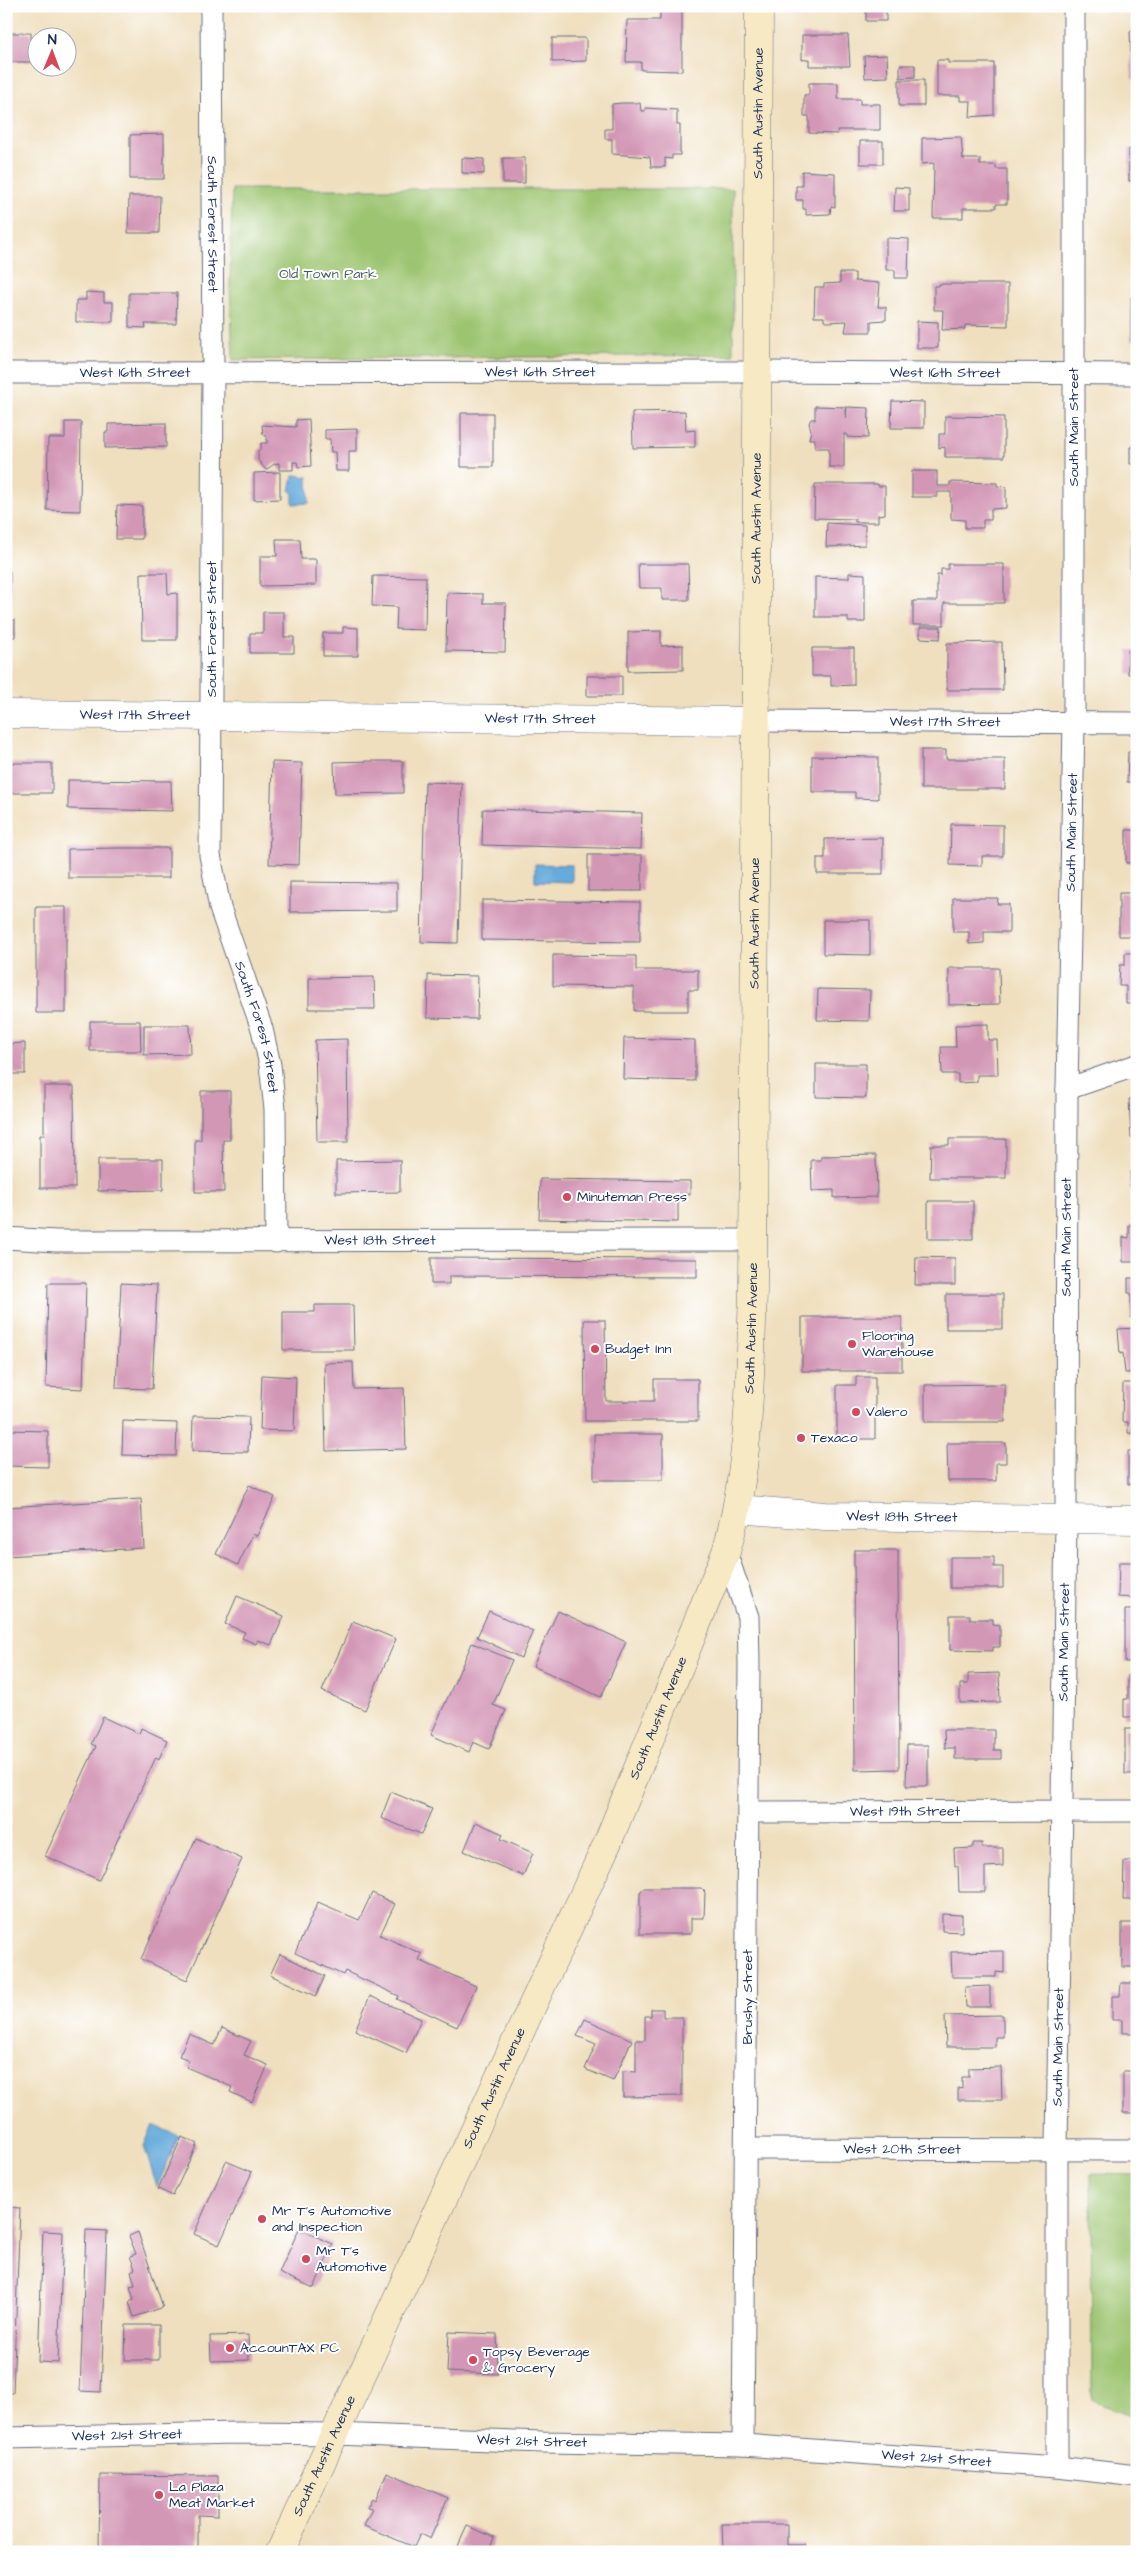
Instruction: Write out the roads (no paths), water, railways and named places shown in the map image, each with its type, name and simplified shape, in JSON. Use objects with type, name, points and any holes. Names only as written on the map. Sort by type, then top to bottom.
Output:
[{"type":"main road","name":"South Austin Avenue","points":[[280,2552],[607,1844],[726,1552],[738,1509],[750,1362],[753,1240],[759,6]]},
{"type":"street","name":"South Forest Street","points":[[211,6],[213,372],[210,854],[220,908],[262,1029],[270,1065],[275,1109],[276,1242]]},
{"type":"street","name":"South Main Street","points":[[1057,2467],[1057,2150],[1066,1520],[1067,1089],[1074,722],[1074,6]]},
{"type":"street","name":"West 16th Street","points":[[6,373],[756,372],[1137,374]]},
{"type":"street","name":"West 17th Street","points":[[6,714],[1137,723]]},
{"type":"street","points":[[1067,1089],[1137,1065]]},
{"type":"street","name":"West 18th Street","points":[[6,1238],[66,1242],[753,1240]]},
{"type":"street","name":"West 18th Street","points":[[738,1509],[825,1516],[1137,1520]]},
{"type":"street","name":"Brushy Street","points":[[726,1552],[748,1617],[747,2149],[743,2445]]},
{"type":"street","name":"West 19th Street","points":[[749,1812],[1137,1811]]},
{"type":"street","name":"West 20th Street","points":[[747,2149],[1137,2150]]},
{"type":"street","name":"West 21st Street","points":[[6,2438],[238,2433],[335,2434],[542,2442],[743,2445],[1057,2467],[1137,2476]]},
{"type":"water","points":[[296,475],[308,477],[309,503],[293,504],[293,494],[290,491],[293,477]]},
{"type":"water","points":[[535,864],[572,865],[572,882],[535,881]]},
{"type":"water","points":[[153,2125],[179,2136],[157,2187],[144,2146]]},
{"type":"place","name":"Minuteman Press","points":[[567,1197]]},
{"type":"place","name":"Flooring Warehouse","points":[[852,1344]]},
{"type":"place","name":"Budget Inn","points":[[595,1349]]},
{"type":"place","name":"Valero","points":[[856,1412]]},
{"type":"place","name":"Texaco","points":[[801,1438]]},
{"type":"place","name":"Mr T's Automotive and Inspection","points":[[262,2219]]},
{"type":"place","name":"Mr T's Automotive","points":[[306,2259]]},
{"type":"place","name":"AccounTAX PC","points":[[230,2348]]},
{"type":"place","name":"Topsy Beverage & Grocery","points":[[473,2360]]},
{"type":"place","name":"La Plaza Meat Market","points":[[159,2495]]},
{"type":"park label","name":"Old Town Park","points":[[328,274]]}]
